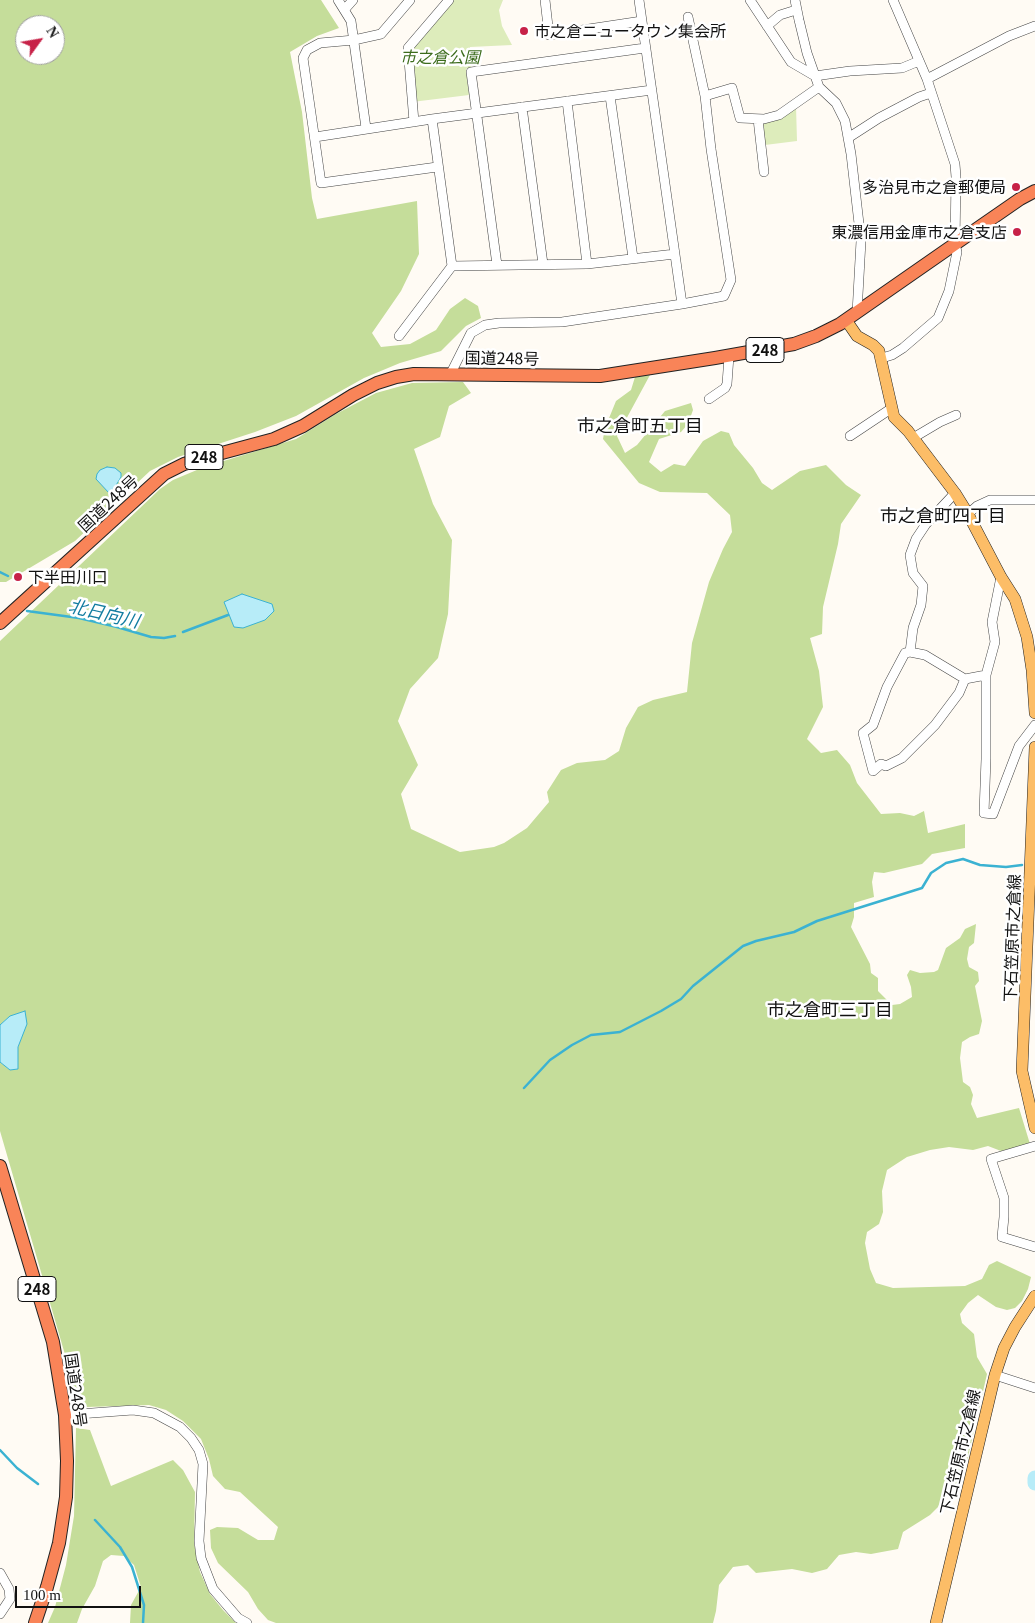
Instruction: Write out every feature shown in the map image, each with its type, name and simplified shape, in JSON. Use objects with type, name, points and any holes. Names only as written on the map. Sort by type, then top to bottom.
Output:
[{"type":"highway","name":"国道248号","points":[[0,623],[164,474],[184,464],[207,456],[274,439],[303,426],[353,395],[377,383],[414,374],[600,376],[794,344],[816,336],[846,320],[1035,191]]},
{"type":"highway","name":"国道248号","points":[[0,1166],[53,1342],[65,1416],[66,1497],[59,1542],[47,1587],[34,1623]]},
{"type":"main road","points":[[846,320],[857,336],[879,350],[894,417],[913,438],[955,493],[1014,599],[1027,637],[1032,670],[1035,713]]},
{"type":"main road","name":"下石笠原市之倉線","points":[[1035,748],[1030,997],[1022,1071],[1035,1128]]},
{"type":"main road","name":"下石笠原市之倉線","points":[[936,1623],[995,1375],[1004,1348],[1035,1296]]},
{"type":"street","points":[[338,0],[351,21],[366,128]]},
{"type":"street","points":[[345,9],[352,0]]},
{"type":"street","points":[[410,0],[381,34],[354,40],[320,43],[306,50],[302,58],[321,183],[437,167]]},
{"type":"street","points":[[414,122],[408,48],[449,0]]},
{"type":"street","points":[[545,0],[549,35],[642,21]]},
{"type":"street","points":[[639,0],[682,304]]},
{"type":"street","points":[[750,0],[791,62],[815,76],[850,71],[902,68],[919,61]]},
{"type":"street","points":[[882,358],[892,355],[903,348],[938,318],[949,291],[957,252],[955,244],[955,164],[927,79],[893,0]]},
{"type":"street","points":[[767,26],[796,5],[807,53],[819,87],[836,103],[845,121],[862,241],[857,313]]},
{"type":"street","points":[[451,373],[471,333],[485,325],[562,322],[724,296],[731,280],[705,96],[688,17]]},
{"type":"street","points":[[927,79],[1010,36],[1035,26]]},
{"type":"street","points":[[497,265],[471,72],[645,48]]},
{"type":"street","points":[[705,96],[732,88],[740,118],[764,119],[779,114],[819,87]]},
{"type":"street","points":[[315,137],[366,128],[652,90]]},
{"type":"street","points":[[848,138],[879,118],[918,97],[931,93]]},
{"type":"street","points":[[610,96],[633,258]]},
{"type":"street","points":[[567,101],[587,264]]},
{"type":"street","points":[[522,107],[543,264]]},
{"type":"street","points":[[399,336],[452,266],[437,167],[432,119]]},
{"type":"street","points":[[758,119],[764,172]]},
{"type":"street","points":[[452,266],[587,264],[676,254]]},
{"type":"street","points":[[709,399],[725,388],[727,384],[730,356]]},
{"type":"street","points":[[850,436],[892,408]]},
{"type":"street","points":[[913,438],[956,415]]},
{"type":"street","points":[[910,652],[913,628],[921,605],[922,586],[913,573],[910,555],[916,539],[926,524],[955,493]]},
{"type":"street","points":[[968,514],[977,506],[990,500],[1035,500]]},
{"type":"street","points":[[1001,577],[992,622],[995,642],[986,675],[984,812],[993,814],[1019,746],[1035,725]]},
{"type":"street","points":[[965,679],[959,694],[935,725],[902,758],[886,766],[881,764],[873,771],[863,733],[872,725],[887,687],[905,653],[925,655],[965,679],[986,675]]},
{"type":"street","points":[[1035,1146],[991,1160],[1004,1198],[1002,1237],[1035,1247]]},
{"type":"street","points":[[995,1375],[1035,1388]]},
{"type":"street","points":[[65,1416],[133,1410],[154,1413],[180,1426],[191,1438],[199,1450],[203,1464],[199,1542],[201,1558],[214,1589],[238,1618],[247,1623]]},
{"type":"street","points":[[0,1572],[9,1589],[10,1599],[0,1614]]},
{"type":"green space","points":[[0,0],[321,0],[339,28],[317,36],[290,52],[302,112],[312,198],[317,219],[417,201],[419,254],[401,291],[372,333],[381,347],[410,344],[436,330],[450,309],[465,298],[478,306],[481,318],[466,326],[441,351],[400,363],[364,378],[296,416],[255,432],[178,457],[150,471],[75,541],[6,582],[0,582]]},
{"type":"green space","name":"市之倉公園","points":[[449,0],[503,0],[499,10],[502,26],[512,45],[470,47],[471,67],[466,69],[469,95],[412,102],[408,48]]},
{"type":"green space","points":[[796,106],[797,141],[765,145],[761,122]]},
{"type":"green space","points":[[650,375],[617,436],[625,453],[637,445],[665,411],[691,403],[693,410],[688,424],[681,432],[659,439],[649,462],[661,472],[674,464],[685,466],[703,441],[721,431],[729,433],[734,445],[753,468],[762,483],[772,490],[800,471],[826,465],[846,485],[861,495],[841,524],[823,607],[822,634],[810,638],[819,671],[823,707],[807,739],[821,753],[837,750],[850,765],[857,783],[881,814],[900,813],[914,816],[924,811],[928,833],[965,824],[965,848],[932,854],[922,864],[884,873],[874,872],[872,882],[874,897],[854,903],[854,917],[851,927],[870,964],[871,973],[878,978],[878,991],[892,1005],[900,1004],[912,997],[907,975],[910,970],[920,973],[938,970],[946,948],[960,938],[965,929],[976,924],[974,943],[969,947],[967,959],[969,967],[978,972],[979,981],[975,986],[982,1021],[979,1034],[962,1042],[960,1058],[963,1082],[970,1087],[973,1095],[971,1104],[977,1118],[1019,1108],[1030,1144],[1001,1151],[988,1146],[973,1150],[949,1147],[930,1150],[907,1157],[887,1170],[882,1191],[883,1212],[879,1224],[867,1232],[865,1243],[870,1269],[876,1283],[893,1288],[965,1286],[982,1279],[989,1265],[997,1261],[1031,1277],[1028,1289],[1022,1301],[1015,1308],[1007,1310],[996,1307],[978,1295],[968,1303],[960,1314],[962,1323],[974,1334],[977,1357],[987,1374],[961,1487],[944,1495],[938,1507],[930,1515],[903,1532],[898,1549],[871,1554],[856,1552],[839,1555],[827,1569],[812,1573],[792,1569],[756,1573],[748,1565],[733,1567],[719,1585],[713,1623],[276,1623],[268,1620],[258,1609],[248,1592],[218,1563],[211,1548],[210,1530],[217,1527],[238,1528],[258,1540],[274,1540],[278,1527],[240,1492],[225,1489],[213,1476],[201,1439],[183,1421],[166,1410],[149,1405],[87,1407],[71,1392],[66,1358],[0,1131],[0,1062],[10,1070],[18,1069],[18,1047],[22,1035],[10,1016],[0,1025],[0,641],[160,489],[173,480],[204,467],[296,439],[336,414],[376,393],[412,383],[463,382],[471,393],[449,406],[440,437],[414,449],[433,504],[452,540],[448,614],[438,658],[410,689],[398,721],[418,765],[401,794],[411,829],[460,852],[494,847],[504,843],[527,828],[549,802],[547,792],[561,770],[577,763],[605,760],[619,751],[626,728],[638,707],[653,700],[687,692],[692,643],[709,582],[732,532],[730,515],[707,493],[660,492],[639,483],[603,439],[605,428],[616,401],[631,390],[635,377]]},
{"type":"green space","points":[[76,1428],[90,1430],[111,1486],[173,1460],[183,1470],[195,1492],[194,1544],[200,1572],[210,1594],[236,1623],[130,1623],[131,1605],[141,1587],[134,1565],[124,1556],[111,1555],[103,1561],[95,1586],[82,1609],[77,1623],[48,1623],[55,1607],[66,1565],[74,1516]]},
{"type":"water","points":[[107,467],[115,468],[121,473],[121,477],[112,492],[109,493],[96,479],[100,470]]},
{"type":"water","points":[[242,594],[272,604],[274,611],[265,620],[243,628],[234,627],[224,602]]},
{"type":"water","points":[[25,1011],[27,1024],[18,1047],[18,1069],[10,1070],[0,1062],[0,1025],[10,1016]]},
{"type":"waterway","name":"北日向川","points":[[0,572],[8,576]]},
{"type":"waterway","name":"北日向川","points":[[27,611],[79,618],[151,637],[164,638],[175,636]]},
{"type":"waterway","name":"北日向川","points":[[183,632],[228,615]]},
{"type":"waterway","points":[[524,1088],[550,1060],[572,1045],[591,1035],[620,1032],[681,999],[693,986],[743,946],[794,932],[817,921],[922,888],[931,873],[946,863],[963,859],[980,865],[1006,867],[1022,865]]},
{"type":"waterway","points":[[0,1450],[17,1468],[38,1484]]},
{"type":"waterway","points":[[1035,1478],[1035,1483]]},
{"type":"waterway","points":[[95,1520],[120,1547],[132,1567],[144,1605],[143,1623]]},
{"type":"place","name":"市之倉ニュータウン集会所","points":[[524,31]]},
{"type":"place","name":"多治見市之倉郵便局","points":[[1016,187]]},
{"type":"place","name":"東濃信用金庫市之倉支店","points":[[1017,232]]},
{"type":"place","name":"下半田川口","points":[[18,577]]},
{"type":"district","name":"市之倉町五丁目","points":[[640,425]]},
{"type":"district","name":"市之倉町四丁目","points":[[943,515]]},
{"type":"district","name":"市之倉町三丁目","points":[[830,1009]]}]
